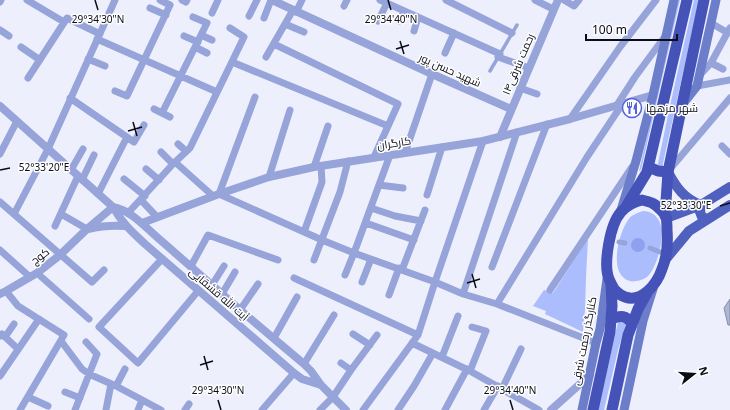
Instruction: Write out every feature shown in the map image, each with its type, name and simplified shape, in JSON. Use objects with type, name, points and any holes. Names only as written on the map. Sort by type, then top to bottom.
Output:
[{"type":"highway","points":[[593,410],[610,332],[610,280],[607,259],[610,239],[613,228],[649,167],[687,0]]},
{"type":"highway","points":[[612,410],[628,335],[638,309],[662,271],[663,256],[668,239],[666,217],[668,172],[704,0]]},
{"type":"highway","points":[[649,167],[658,171],[668,172]]},
{"type":"highway","points":[[624,210],[635,202],[642,200],[656,205],[666,217]]},
{"type":"highway","points":[[610,280],[616,292],[631,299],[642,295],[651,288]]},
{"type":"highway","points":[[611,319],[622,316],[626,317],[632,324]]},
{"type":"main road","points":[[624,210],[653,95],[674,0]]},
{"type":"main road","points":[[682,106],[698,81],[716,0]]},
{"type":"main road","points":[[668,172],[673,182],[687,199],[693,203],[701,205]]},
{"type":"main road","points":[[666,217],[701,205],[730,187]]},
{"type":"main road","points":[[701,205],[700,212],[702,217],[707,219]]},
{"type":"main road","points":[[663,256],[689,231],[730,205]]},
{"type":"main road","name":"کنارگذر رحمت شرقی","points":[[582,410],[610,280]]},
{"type":"main road","points":[[624,410],[651,288]]},
{"type":"street","points":[[27,0],[64,22]]},
{"type":"street","points":[[115,91],[127,96],[170,5],[160,0]]},
{"type":"street","points":[[212,13],[218,0]]},
{"type":"street","points":[[249,16],[257,0]]},
{"type":"street","points":[[264,18],[272,0]]},
{"type":"street","name":"شهید حسن پور","points":[[272,0],[511,109]]},
{"type":"street","points":[[266,57],[285,24],[302,0]]},
{"type":"street","points":[[446,0],[512,33]]},
{"type":"street","points":[[535,0],[553,9]]},
{"type":"street","name":"۱۴رحمت شرقی","points":[[500,137],[558,0]]},
{"type":"street","points":[[564,0],[574,6],[580,0]]},
{"type":"street","points":[[570,119],[620,47],[656,0]]},
{"type":"street","points":[[14,214],[48,149],[99,36],[112,1]]},
{"type":"street","points":[[378,21],[383,1],[454,33],[499,56],[529,68]]},
{"type":"street","points":[[150,8],[166,15]]},
{"type":"street","points":[[399,21],[404,11]]},
{"type":"street","points":[[162,113],[207,23],[193,17]]},
{"type":"street","points":[[414,30],[418,17]]},
{"type":"street","points":[[28,78],[67,18],[144,60],[217,92]]},
{"type":"street","points":[[698,81],[711,63],[729,31],[711,23]]},
{"type":"street","points":[[285,24],[304,32]]},
{"type":"street","points":[[128,213],[174,163],[190,148],[244,37],[230,28]]},
{"type":"street","points":[[0,30],[9,36]]},
{"type":"street","points":[[445,53],[454,33]]},
{"type":"street","points":[[497,304],[620,104],[635,77],[667,33]]},
{"type":"street","points":[[201,35],[212,40]]},
{"type":"street","points":[[184,36],[207,53]]},
{"type":"street","points":[[274,44],[398,104],[374,157]]},
{"type":"street","points":[[21,47],[40,60]]},
{"type":"street","points":[[88,59],[105,66]]},
{"type":"street","points":[[232,62],[388,126]]},
{"type":"street","points":[[711,63],[723,69]]},
{"type":"street","points":[[405,153],[432,74]]},
{"type":"street","points":[[698,81],[730,80]]},
{"type":"street","points":[[520,88],[537,94]]},
{"type":"street","name":"کارگران","points":[[142,223],[269,177],[318,166],[484,141],[570,119],[653,95]]},
{"type":"street","points":[[216,195],[255,97]]},
{"type":"street","points":[[70,98],[134,142],[144,125]]},
{"type":"street","points":[[668,172],[730,98]]},
{"type":"street","name":"آیت الله قشقایی","points":[[0,106],[113,207],[126,226],[198,291],[294,373],[302,379],[321,385]]},
{"type":"street","points":[[154,109],[170,117]]},
{"type":"street","points":[[269,177],[290,110]]},
{"type":"street","points":[[0,154],[17,121]]},
{"type":"street","points":[[492,267],[547,124]]},
{"type":"street","points":[[304,232],[322,182],[318,166],[328,126]]},
{"type":"street","points":[[463,294],[517,132]]},
{"type":"street","points":[[98,194],[127,137]]},
{"type":"street","points":[[363,410],[418,335],[484,141]]},
{"type":"street","points":[[178,144],[186,151]]},
{"type":"street","points":[[722,146],[730,154]]},
{"type":"street","points":[[427,195],[442,147]]},
{"type":"street","points":[[71,170],[83,149]]},
{"type":"street","points":[[161,152],[216,195],[354,253],[435,282],[463,294],[497,304],[596,343]]},
{"type":"street","points":[[55,226],[60,214],[94,155]]},
{"type":"street","points":[[345,275],[366,223],[390,155]]},
{"type":"street","points":[[314,260],[340,192],[348,161]]},
{"type":"street","points":[[550,290],[636,161]]},
{"type":"street","points":[[146,169],[158,180]]},
{"type":"street","points":[[124,178],[143,198],[157,217]]},
{"type":"street","points":[[379,185],[403,188]]},
{"type":"street","points":[[0,202],[92,282],[104,270]]},
{"type":"street","name":"آیت الله قشقایی","points":[[113,207],[120,208],[142,223],[240,310],[304,364],[321,385],[346,410]]},
{"type":"street","name":"کوچ","points":[[3,292],[33,275],[60,255],[113,207]]},
{"type":"street","points":[[371,208],[395,216],[421,221]]},
{"type":"street","points":[[388,295],[414,240],[425,210]]},
{"type":"street","points":[[60,214],[87,229],[102,226],[126,226]]},
{"type":"street","points":[[366,223],[414,240]]},
{"type":"street","points":[[191,266],[208,235],[278,260]]},
{"type":"street","points":[[619,242],[625,243]]},
{"type":"street","points":[[650,248],[663,256]]},
{"type":"street","points":[[0,250],[89,319]]},
{"type":"street","points":[[162,259],[99,327],[138,363],[198,291]]},
{"type":"street","points":[[362,282],[371,259]]},
{"type":"street","points":[[212,285],[224,266]]},
{"type":"street","points":[[222,294],[236,272]]},
{"type":"street","points":[[294,278],[418,335]]},
{"type":"street","points":[[240,310],[258,284]]},
{"type":"street","points":[[3,292],[18,306],[38,319],[62,338],[82,369],[89,374],[161,410]]},
{"type":"street","points":[[274,338],[298,297]]},
{"type":"street","points":[[304,364],[334,315]]},
{"type":"street","points":[[442,357],[458,316]]},
{"type":"street","points":[[0,376],[38,319]]},
{"type":"street","points":[[14,324],[3,337],[18,349]]},
{"type":"street","points":[[446,410],[469,370],[486,331],[472,327]]},
{"type":"street","points":[[353,334],[370,345]]},
{"type":"street","points":[[320,410],[333,397],[377,335]]},
{"type":"street","points":[[20,410],[62,338]]},
{"type":"street","points":[[75,410],[98,354],[86,342]]},
{"type":"street","points":[[412,343],[469,370],[539,410]]},
{"type":"street","points":[[484,410],[500,388],[521,349]]},
{"type":"street","points":[[398,410],[433,353]]},
{"type":"street","points":[[342,363],[351,370]]},
{"type":"street","points":[[106,410],[113,385],[125,369]]},
{"type":"street","points":[[262,410],[294,373]]},
{"type":"street","points":[[551,410],[590,375]]},
{"type":"street","points":[[65,392],[80,398]]},
{"type":"street","points":[[28,397],[48,406]]},
{"type":"street","points":[[138,410],[142,400]]},
{"type":"lane","points":[[490,71],[517,25]]},
{"type":"shaded area","points":[[678,0],[680,0],[641,170],[639,171]]},
{"type":"shaded area","points":[[694,0],[699,0],[662,168],[657,168],[669,110]]},
{"type":"shaded area","points":[[643,211],[654,214],[661,225],[662,232],[660,249],[655,265],[647,277],[639,281],[630,281],[625,279],[617,266],[617,250],[622,233],[629,218],[636,213]]},
{"type":"shaded area","points":[[588,238],[583,332],[545,314],[546,311],[533,306],[544,290],[553,293]]},
{"type":"shaded area","points":[[635,238],[641,238],[645,242],[645,248],[641,252],[635,252],[631,248],[631,242]]},
{"type":"shaded area","points":[[621,320],[626,323],[604,410],[598,410],[618,322]]},
{"type":"building","points":[[730,299],[730,325],[728,325],[724,308]]},
{"type":"place","name":"شهر مزهها","points":[[632,108]]}]
